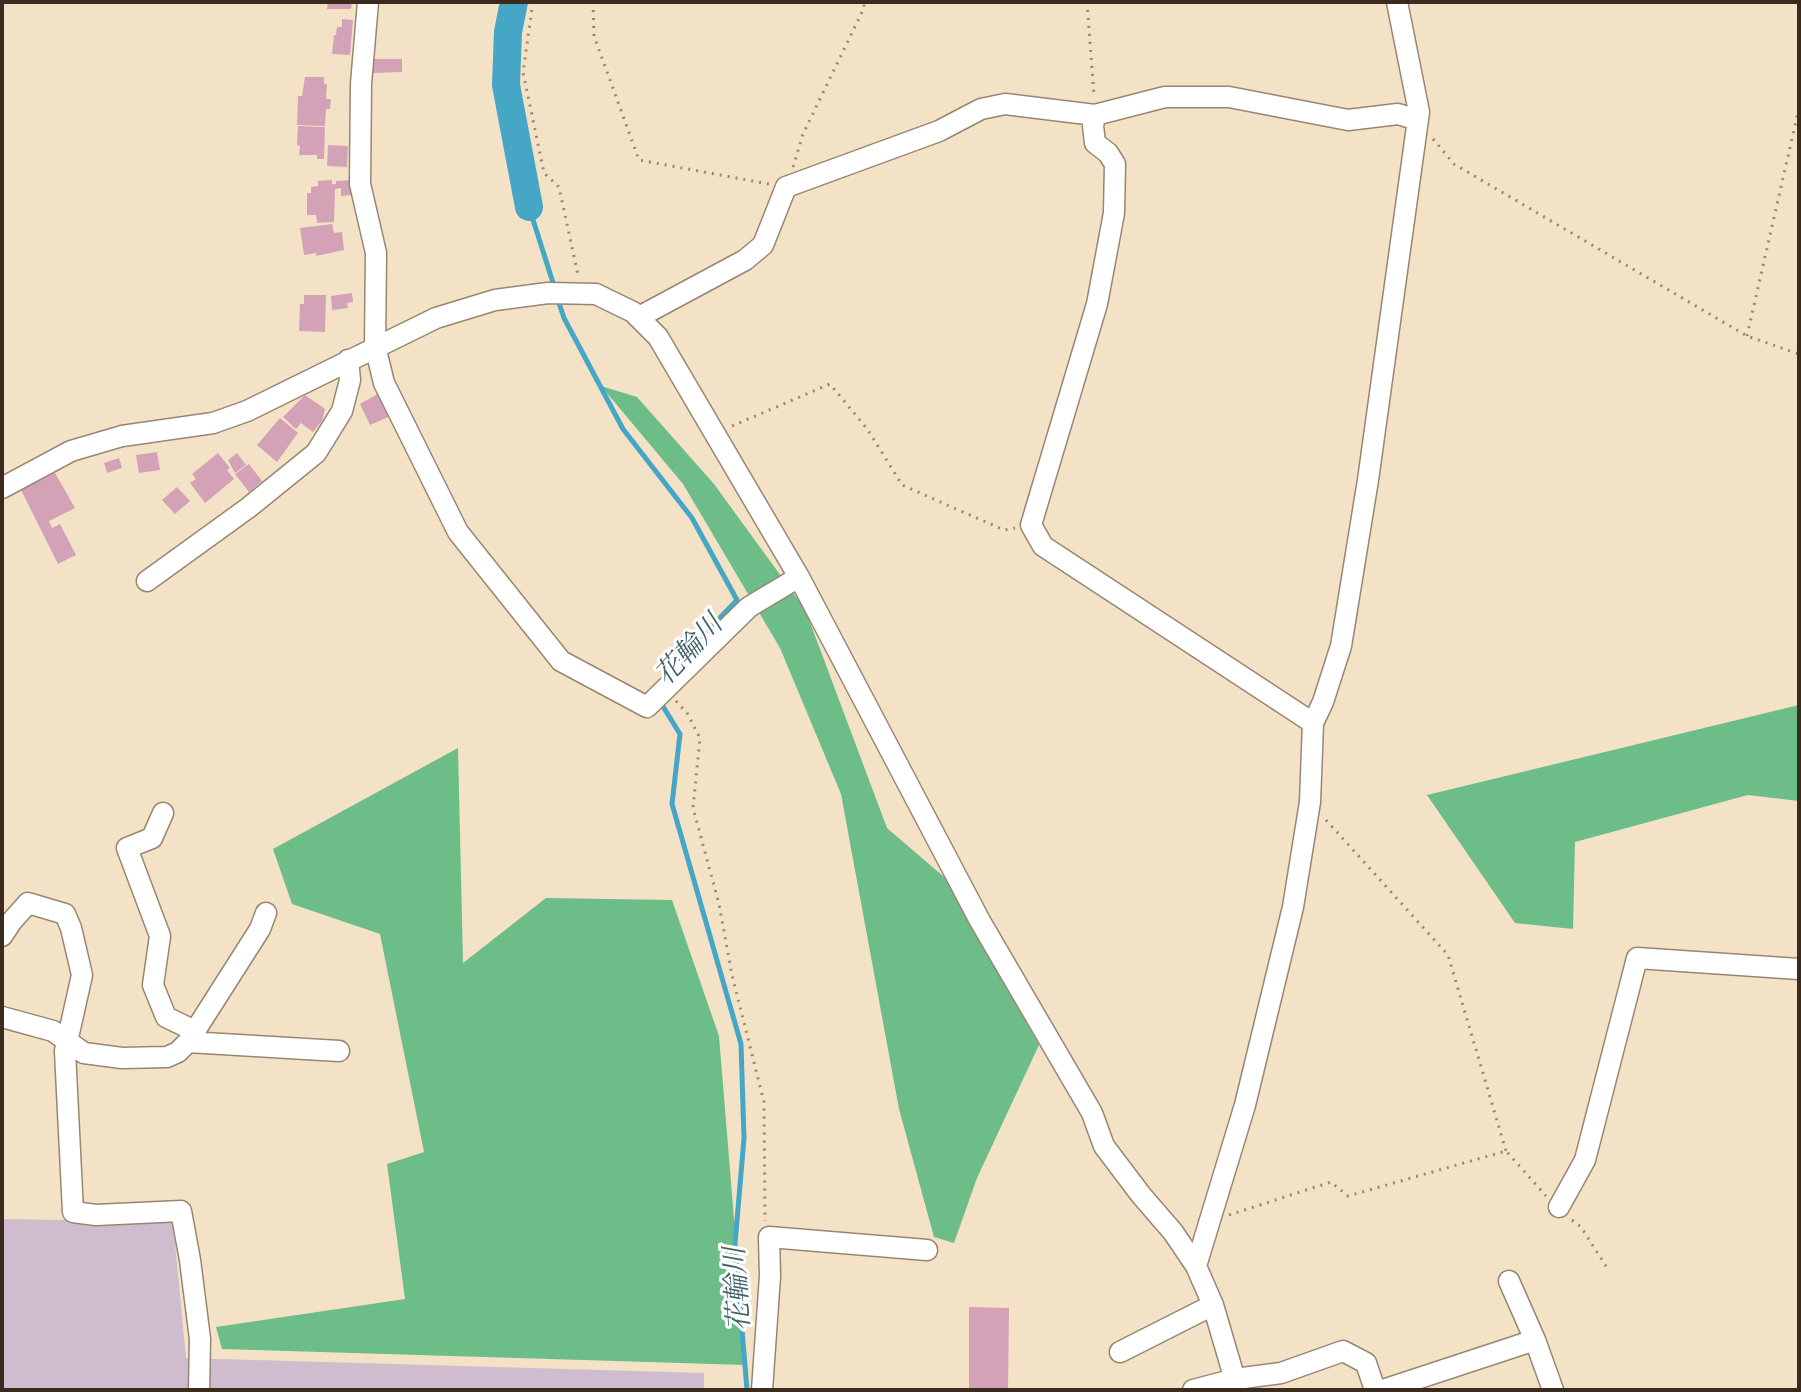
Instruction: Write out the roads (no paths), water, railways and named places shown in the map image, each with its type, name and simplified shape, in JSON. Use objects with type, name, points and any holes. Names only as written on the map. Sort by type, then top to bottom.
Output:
[{"type":"street","points":[[368,2],[361,84],[360,184],[376,253],[375,346],[384,383],[458,532],[561,661],[647,707],[749,607],[799,577]]},
{"type":"street","points":[[1196,1266],[1245,1105],[1289,922],[1310,802],[1313,723],[1341,646],[1368,480],[1419,112],[1397,2]]},
{"type":"street","points":[[639,317],[745,260],[763,245],[786,187],[939,131],[981,109],[1005,104],[1095,115],[1165,97],[1229,97],[1348,120],[1398,114],[1418,120]]},
{"type":"street","points":[[1095,115],[1095,143],[1108,153],[1115,164],[1114,213],[1097,304],[1031,525],[1043,546],[1313,723]]},
{"type":"street","points":[[2,488],[71,451],[122,436],[213,423],[247,411],[436,318],[495,300],[548,293],[596,294],[639,317],[658,337],[799,577],[980,921],[1092,1113],[1104,1146],[1173,1232],[1196,1266],[1213,1305],[1237,1385]]},
{"type":"street","points":[[147,581],[248,508],[316,453],[342,411],[350,380],[348,360]]},
{"type":"street","points":[[163,813],[152,838],[127,848],[160,936],[153,985],[166,1017],[192,1036],[339,1051]]},
{"type":"street","points":[[2,936],[28,903],[65,914],[78,949],[82,975],[66,1041],[73,1212],[96,1215],[181,1211],[200,1339],[199,1390]]},
{"type":"street","points":[[2,1017],[53,1031],[84,1053],[122,1058],[167,1057],[178,1052],[192,1036],[260,929],[266,913]]},
{"type":"street","points":[[1559,1207],[1585,1160],[1637,958],[1799,969]]},
{"type":"street","points":[[762,1390],[770,1276],[769,1237],[927,1250]]},
{"type":"street","points":[[1509,1281],[1553,1390]]},
{"type":"street","points":[[1120,1352],[1213,1305]]},
{"type":"street","points":[[1383,1390],[1535,1340]]},
{"type":"street","points":[[1193,1390],[1237,1385],[1343,1351],[1366,1363],[1375,1390]]},
{"type":"waterway","name":"花輪川","points":[[514,2],[508,32],[506,85],[529,207]]},
{"type":"waterway","name":"花輪川","points":[[529,207],[554,286]]},
{"type":"waterway","name":"花輪川","points":[[558,300],[564,318],[623,429],[692,518],[737,600],[669,671]]},
{"type":"waterway","name":"花輪川","points":[[659,700],[680,734],[672,804],[741,1044],[744,1138],[735,1244],[747,1390]]}]
